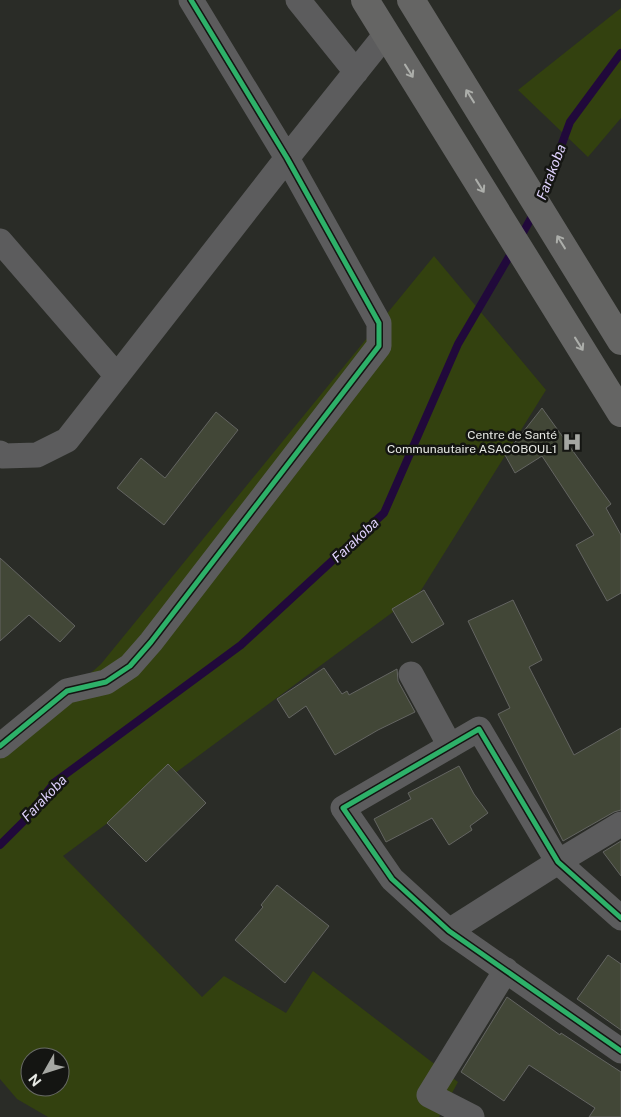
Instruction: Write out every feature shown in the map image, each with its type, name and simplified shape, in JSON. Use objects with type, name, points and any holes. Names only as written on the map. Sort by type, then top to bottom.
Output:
[{"type":"main road","points":[[365,0],[621,413]]},
{"type":"main road","points":[[411,0],[621,341]]},
{"type":"street","points":[[0,746],[66,691],[106,682],[130,666],[151,642],[379,346],[379,323],[288,158],[190,0]]},
{"type":"street","points":[[298,0],[356,72]]},
{"type":"street","points":[[0,453],[3,456],[37,454],[67,440],[386,34]]},
{"type":"street","points":[[0,242],[117,376]]},
{"type":"street","points":[[411,674],[450,746]]},
{"type":"street","points":[[621,918],[558,862],[480,729],[343,808],[392,879],[449,931],[621,1051]]},
{"type":"street","points":[[449,931],[621,824]]},
{"type":"street","points":[[472,1117],[429,1095],[506,970]]},
{"type":"green space","points":[[621,8],[621,118],[588,157],[518,90]]},
{"type":"green space","points":[[434,256],[546,390],[420,592],[63,856],[202,997],[224,976],[286,1013],[313,971],[458,1082],[439,1117],[48,1117],[17,1099],[0,1079],[0,753],[101,664]]},
{"type":"building","points":[[542,408],[611,504],[606,508],[621,535],[621,593],[607,601],[576,545],[594,535],[542,456],[515,473],[505,455]]},
{"type":"building","points":[[216,412],[238,430],[164,525],[117,488],[141,458],[165,478]]},
{"type":"building","points":[[0,558],[75,626],[60,642],[29,615],[0,641]]},
{"type":"building","points":[[424,590],[444,624],[412,643],[392,609]]},
{"type":"building","points":[[513,600],[542,660],[529,667],[574,755],[621,728],[621,810],[614,812],[563,841],[498,714],[510,708],[468,621]]},
{"type":"building","points":[[324,668],[342,694],[347,691],[349,695],[397,669],[398,681],[415,712],[378,730],[335,755],[306,706],[289,718],[277,699]]},
{"type":"building","points":[[168,764],[206,803],[146,862],[107,823]]},
{"type":"building","points":[[459,766],[474,794],[488,813],[470,826],[472,830],[449,845],[432,818],[386,842],[374,819],[411,799],[408,793]]},
{"type":"building","points":[[621,841],[621,876],[603,852]]},
{"type":"building","points":[[277,885],[329,926],[285,983],[235,940],[263,907],[261,905]]},
{"type":"building","points":[[608,955],[621,964],[621,1030],[577,999]]},
{"type":"building","points":[[507,997],[560,1035],[561,1033],[621,1072],[621,1117],[589,1117],[595,1108],[529,1065],[504,1101],[461,1072]]},
{"type":"waterway","name":"Farakoba","points":[[541,201],[570,122],[621,53]]},
{"type":"waterway","name":"Farakoba","points":[[520,238],[535,211]]},
{"type":"waterway","name":"Farakoba","points":[[0,845],[23,822],[55,782],[241,645],[384,513],[458,344],[513,250]]},
{"type":"cycle path","points":[[0,746],[67,691],[106,682],[130,666],[151,642],[379,346],[379,323],[287,158],[191,0]]},
{"type":"cycle path","points":[[621,918],[558,862],[479,729],[343,808],[392,879],[449,931],[621,1051]]},
{"type":"place","name":"Centre de Santé Communautaire ASACOBOUL1","points":[[572,442]]}]
